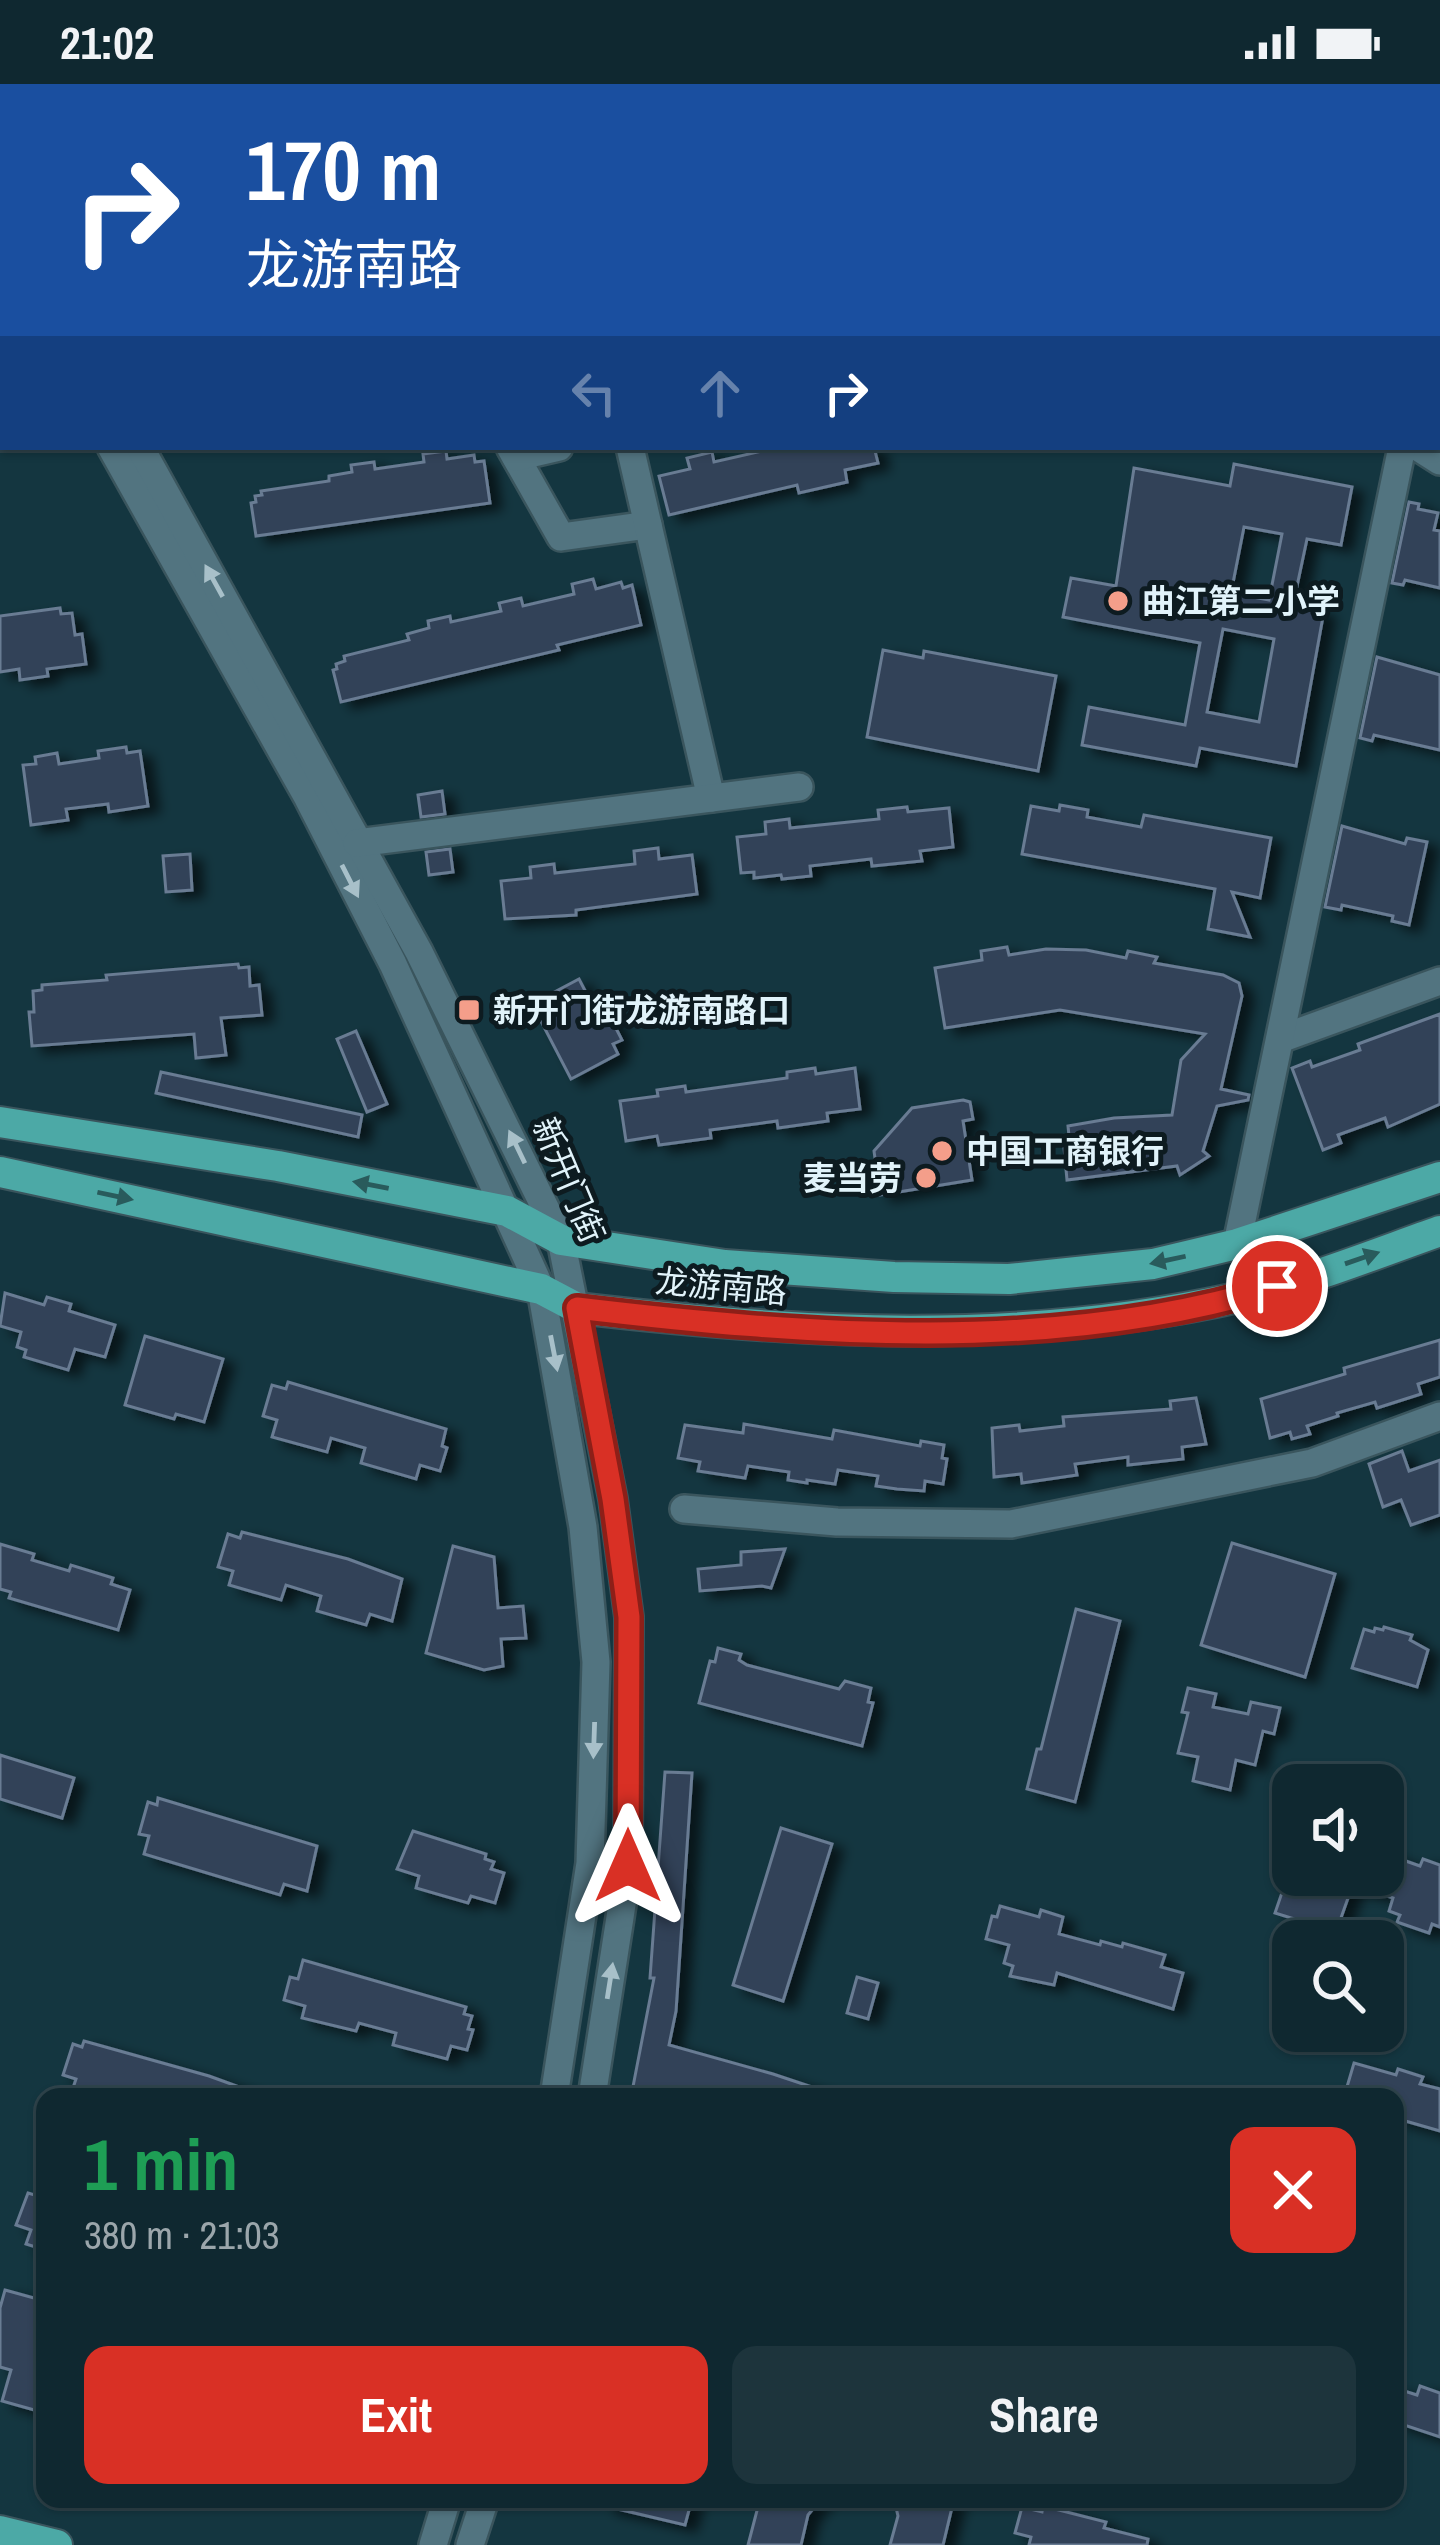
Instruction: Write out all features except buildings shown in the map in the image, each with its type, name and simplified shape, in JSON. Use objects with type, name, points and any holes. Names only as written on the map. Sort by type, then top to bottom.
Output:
[{"type":"main road","name":"龙游南路","points":[[0,1122],[278,1166],[507,1211],[561,1240],[725,1265],[895,1277],[1009,1279],[1153,1264],[1237,1244],[1440,1177]]},
{"type":"main road","name":"龙游南路","points":[[0,1172],[541,1289],[577,1308],[875,1333],[1076,1324],[1245,1296],[1440,1231]]},
{"type":"main road","points":[[0,2531],[58,2545]]},
{"type":"street","name":"新开门街","points":[[113,450],[308,798],[392,964],[541,1289],[583,1527],[596,1662],[590,1863],[555,2088]]},
{"type":"street","name":"新开门街","points":[[142,450],[452,1015],[561,1240],[613,1499],[629,1617],[628,1866],[593,2088]]},
{"type":"street","points":[[630,450],[712,798]]},
{"type":"street","points":[[1237,1244],[1401,450]]},
{"type":"street","points":[[513,452],[561,537],[648,526]]},
{"type":"street","points":[[357,843],[799,787]]},
{"type":"street","points":[[1280,1039],[1440,981]]},
{"type":"street","points":[[684,1509],[837,1522],[1011,1524],[1312,1463],[1440,1416]]},
{"type":"street","points":[[434,2545],[445,2508]]},
{"type":"street","points":[[470,2545],[482,2508]]},
{"type":"place","name":"曲江第二小学","points":[[1118,601]]},
{"type":"place","name":"新开门街龙游南路口","points":[[469,1010]]},
{"type":"place","name":"中国工商银行","points":[[942,1151]]},
{"type":"place","name":"麦当劳","points":[[926,1178]]},
{"type":"route","points":[[628,1866],[629,1617],[613,1499],[577,1308],[875,1333],[980,1331],[1163,1312],[1277,1286]]}]
